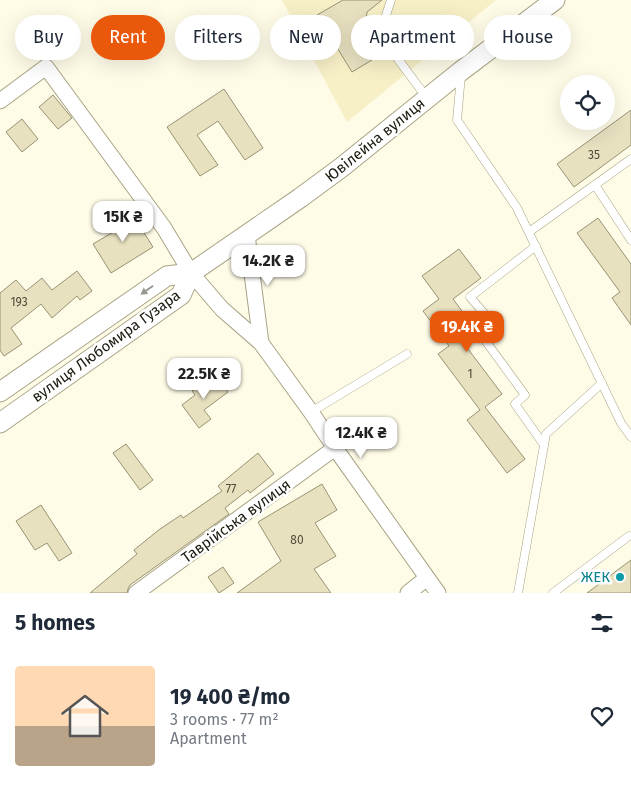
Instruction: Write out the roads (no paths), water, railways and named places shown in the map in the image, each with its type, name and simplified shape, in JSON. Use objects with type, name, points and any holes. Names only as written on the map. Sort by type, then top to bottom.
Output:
[{"type":"street","name":"Ювілейна вулиця","points":[[191,273],[342,167],[461,70],[555,0]]},
{"type":"street","points":[[0,101],[46,67],[164,228],[191,273],[222,308],[260,343],[311,412],[438,593]]},
{"type":"street","points":[[246,235],[260,343]]},
{"type":"street","name":"вулиця Любомира Гузара","points":[[0,392],[167,276],[191,273],[182,295],[0,423]]},
{"type":"street","name":"Таврійська вулиця","points":[[136,593],[335,448]]},
{"type":"street","points":[[408,593],[427,578]]},
{"type":"lane","points":[[391,0],[383,24],[389,47],[427,98]]},
{"type":"lane","points":[[461,70],[457,120],[517,208],[620,422],[631,437]]},
{"type":"lane","points":[[529,232],[631,159]]},
{"type":"lane","points":[[594,185],[631,240]]},
{"type":"lane","points":[[536,246],[470,297],[495,326],[482,336],[525,395],[515,404],[544,445]]},
{"type":"lane","points":[[311,412],[407,354]]},
{"type":"lane","points":[[518,593],[546,434],[602,383]]},
{"type":"lane","points":[[553,593],[629,536]]},
{"type":"place","name":"ЖЕК","points":[[620,577]]}]
